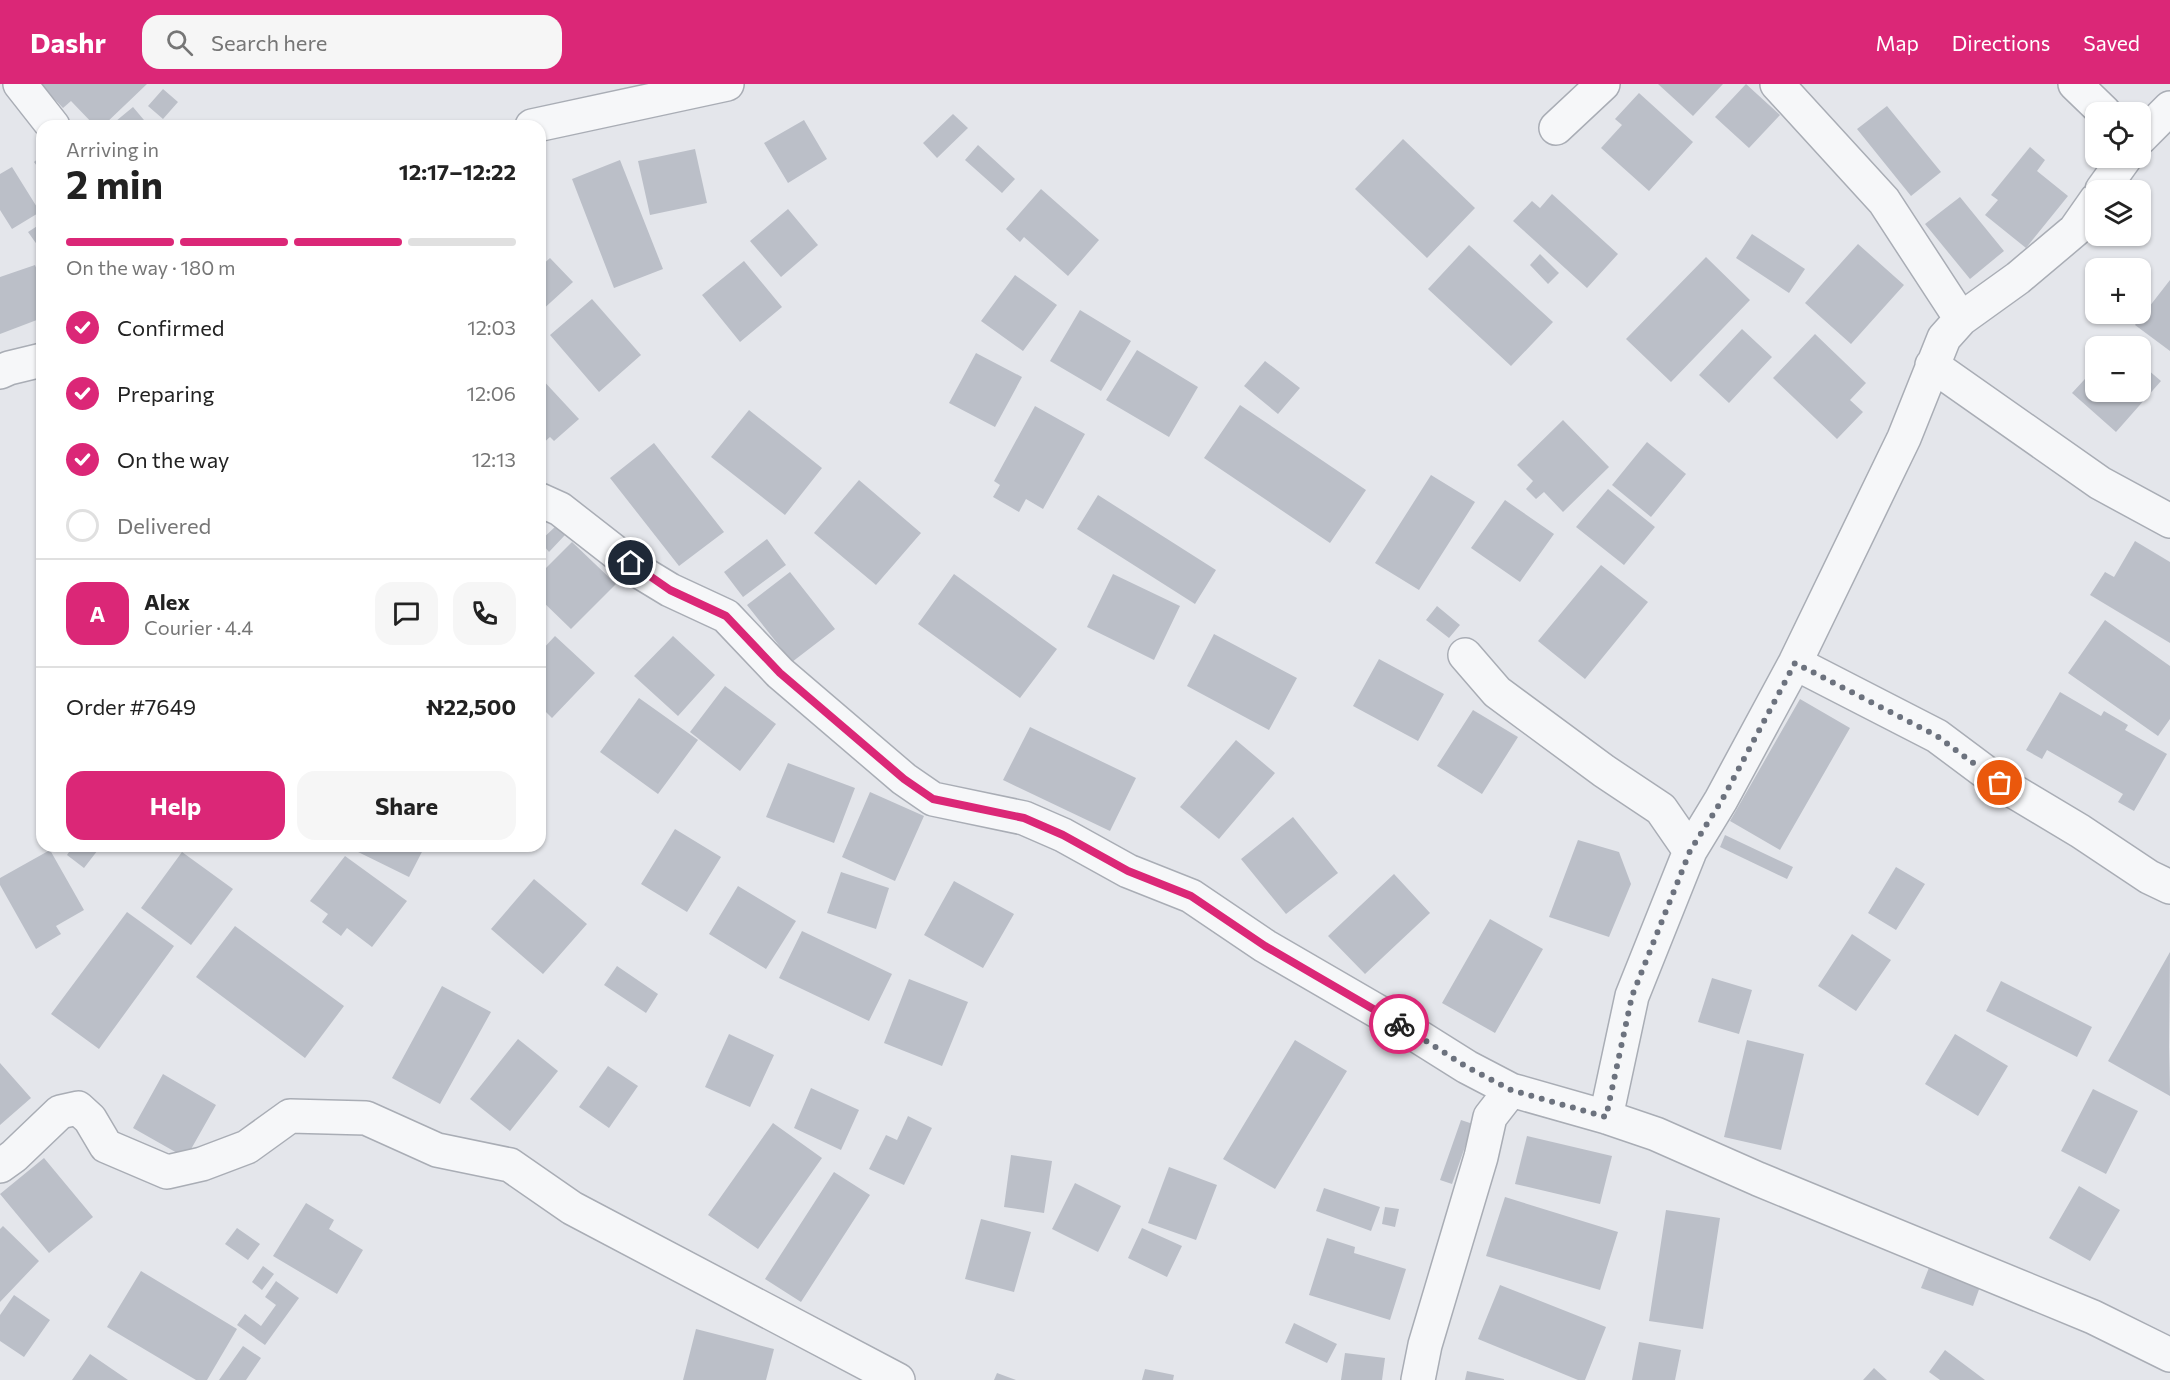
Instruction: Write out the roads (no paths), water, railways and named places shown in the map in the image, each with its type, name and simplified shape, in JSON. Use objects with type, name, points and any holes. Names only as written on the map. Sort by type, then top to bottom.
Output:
[{"type":"street","points":[[20,84],[48,120]]},
{"type":"street","points":[[546,123],[727,84]]},
{"type":"street","points":[[1556,128],[1603,84]]},
{"type":"street","points":[[1777,84],[1884,201],[1961,320]]},
{"type":"street","points":[[2075,84],[2094,102]]},
{"type":"street","points":[[2151,127],[2170,108]]},
{"type":"street","points":[[1606,1117],[1632,996],[1690,851],[1722,800],[1795,663],[1904,438],[1944,338],[1961,320],[2018,278],[2074,230],[2085,215]]},
{"type":"street","points":[[0,372],[36,361]]},
{"type":"street","points":[[1932,364],[2100,483],[2170,521]]},
{"type":"street","points":[[546,503],[560,509],[642,573],[670,590],[726,616],[780,673],[904,779],[933,799],[1024,818],[1063,835],[1128,871],[1191,896],[1265,946],[1389,1018],[1467,1067],[1511,1090],[1656,1134],[1758,1179],[2093,1317],[2170,1355]]},
{"type":"street","points":[[1465,656],[1497,692],[1660,809],[1690,851]]},
{"type":"street","points":[[1795,663],[1937,736],[2000,783],[2080,831],[2149,877],[2170,887]]},
{"type":"street","points":[[1418,1380],[1425,1345],[1481,1157],[1490,1117],[1511,1090]]},
{"type":"street","points":[[0,1166],[14,1156],[60,1112],[78,1108],[90,1119],[106,1146],[167,1172],[202,1164],[247,1147],[290,1116],[366,1118],[437,1150],[510,1166],[572,1208],[898,1380]]}]
